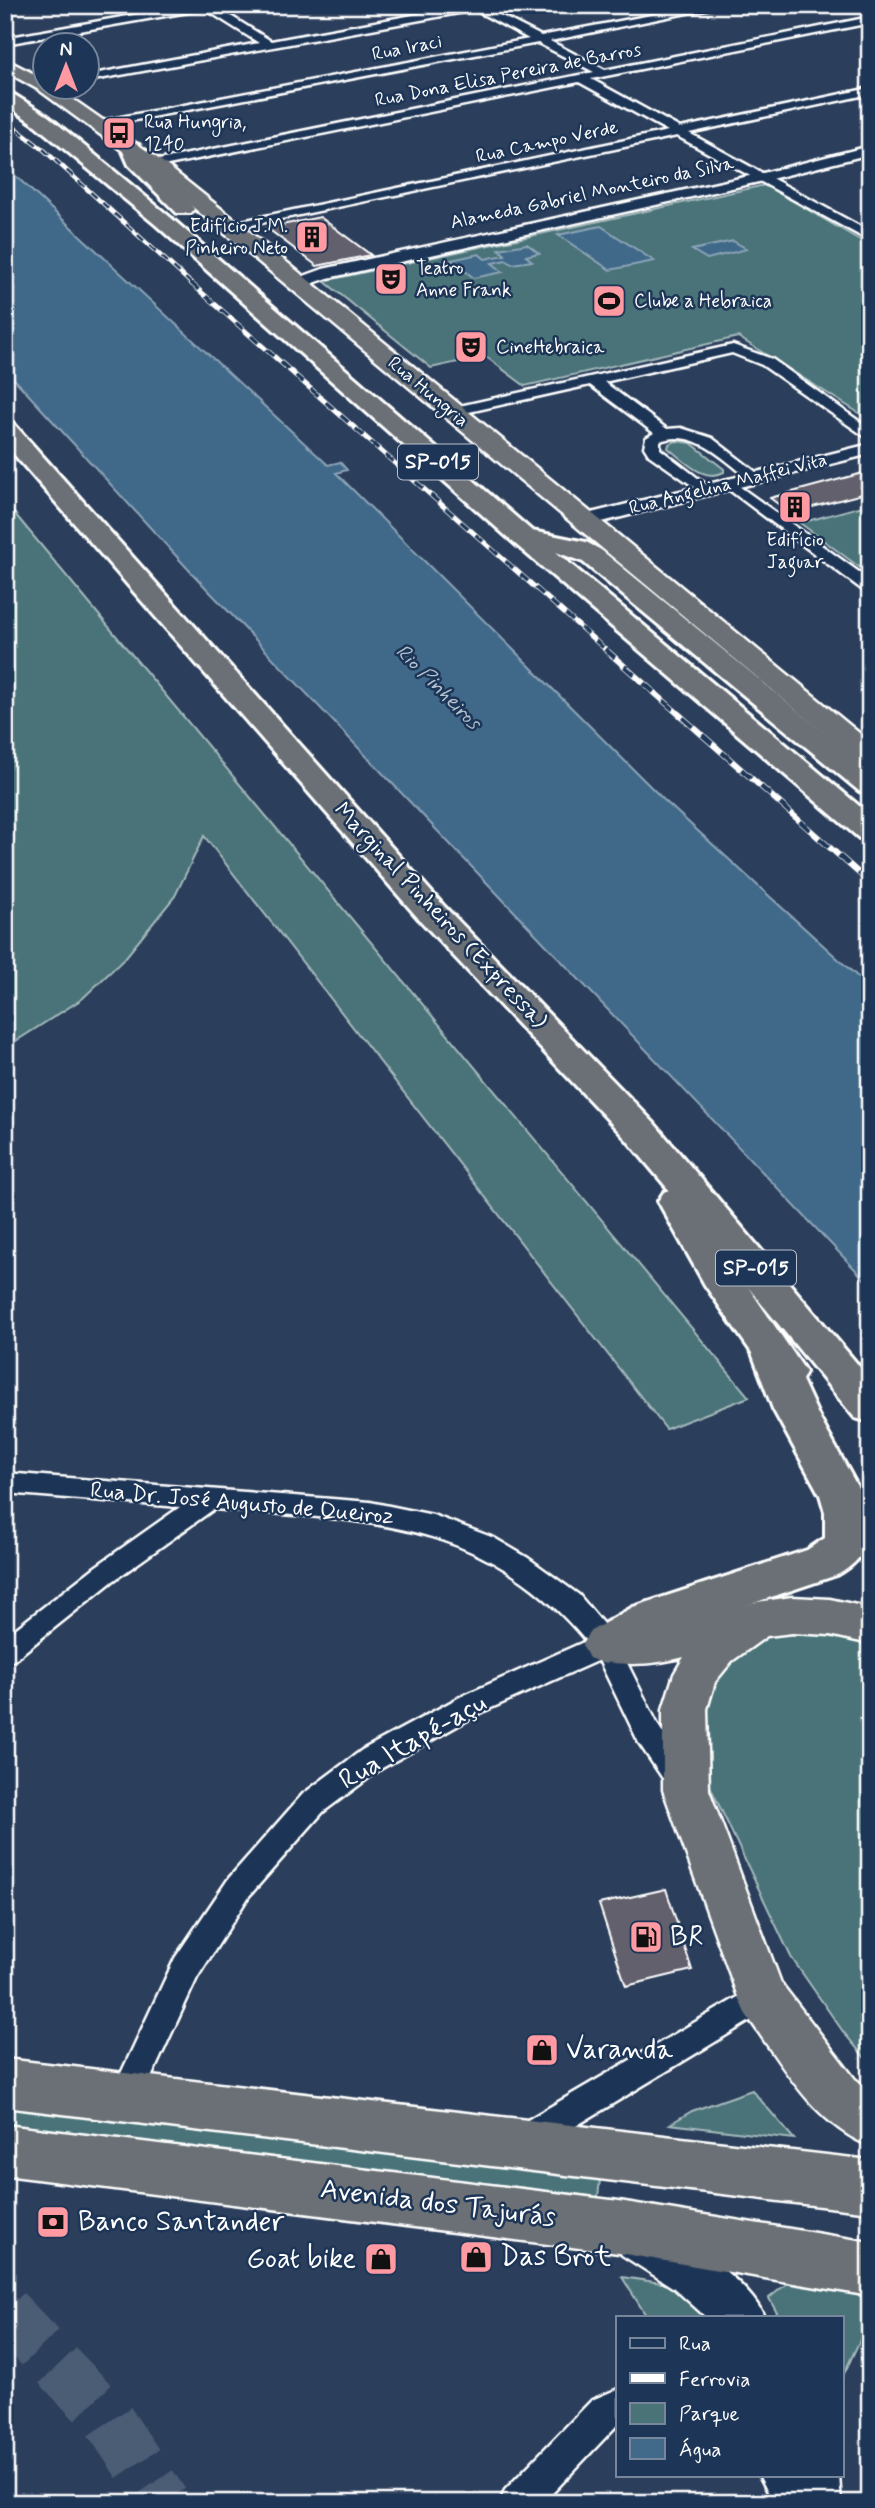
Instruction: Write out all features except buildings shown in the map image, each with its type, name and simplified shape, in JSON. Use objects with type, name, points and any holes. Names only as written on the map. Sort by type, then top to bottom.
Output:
[{"type":"highway","name":"Rua Hungria","points":[[5,64],[32,79]]},
{"type":"highway","name":"SP-015","points":[[5,95],[41,120],[235,284],[523,537],[870,831]]},
{"type":"highway","name":"Rua Hungria","points":[[67,102],[153,164],[232,228],[870,757]]},
{"type":"highway","points":[[132,149],[136,161],[223,249],[235,284]]},
{"type":"highway","name":"Marginal Pinheiros (Expressa)","points":[[5,429],[431,912],[640,1131],[870,1407]]},
{"type":"highway","points":[[523,537],[563,544],[592,556],[870,785]]},
{"type":"highway","points":[[640,1131],[719,1275],[870,1494]]},
{"type":"highway","points":[[606,1645],[649,1620],[822,1563],[839,1553],[846,1542],[848,1523],[844,1506],[830,1474],[798,1418],[771,1351]]},
{"type":"highway","points":[[606,1645],[666,1644],[757,1620],[792,1615],[830,1617],[870,1626]]},
{"type":"highway","points":[[757,1620],[717,1648],[696,1674],[685,1709],[687,1790],[762,1997],[837,2096],[870,2121]]},
{"type":"highway","points":[[5,2083],[870,2186]]},
{"type":"highway","name":"Avenida dos Tajurás","points":[[5,2150],[619,2227],[870,2269]]},
{"type":"main road","points":[[619,2227],[690,2272],[740,2316]]},
{"type":"main road","points":[[815,2476],[816,2503]]},
{"type":"street","points":[[5,41],[207,5],[269,45]]},
{"type":"street","name":"Rua Iraci","points":[[99,124],[721,5]]},
{"type":"street","points":[[102,75],[478,6],[605,74]]},
{"type":"street","name":"Rua Dona Elisa Pereira de Barros","points":[[153,164],[870,20]]},
{"type":"street","points":[[582,79],[870,237]]},
{"type":"street","name":"Rua Campo Verde","points":[[232,228],[870,91]]},
{"type":"street","name":"Alameda Gabriel Monteiro da Silva","points":[[293,279],[763,177],[870,150]]},
{"type":"street","points":[[855,229],[870,225]]},
{"type":"street","points":[[451,412],[722,350],[741,350],[767,362],[870,436]]},
{"type":"street","points":[[591,379],[664,433],[697,436],[754,475]]},
{"type":"street","points":[[664,433],[650,441],[654,452],[703,489]]},
{"type":"street","name":"Rua Angelina Maffei Vita","points":[[586,520],[754,475],[870,449]]},
{"type":"street","points":[[729,483],[870,588]]},
{"type":"street","name":"Rua Dr. José Augusto de Queiroz","points":[[5,1483],[370,1512],[433,1525],[485,1545],[519,1565],[570,1602],[606,1645],[649,1735],[687,1790]]},
{"type":"street","points":[[5,1652],[104,1574],[207,1501]]},
{"type":"street","name":"Rua Itapé-açu","points":[[127,2097],[186,1968],[239,1887],[313,1803],[372,1759],[459,1711],[606,1645]]},
{"type":"street","points":[[517,2144],[762,1997]]},
{"type":"street","points":[[518,2503],[604,2412],[616,2407]]},
{"type":"street","points":[[778,2476],[794,2503]]},
{"type":"green space","name":"Clube a Hebraica","points":[[765,185],[870,246],[870,420],[738,337],[525,386],[485,356],[431,368],[324,281]]},
{"type":"green space","points":[[676,441],[691,443],[724,469],[724,472],[709,475],[694,469],[668,448],[669,444]]},
{"type":"green space","points":[[5,502],[749,1397],[666,1429],[204,836],[175,896],[125,958],[82,999],[5,1048]]},
{"type":"green space","points":[[870,504],[870,575],[800,523]]},
{"type":"green space","points":[[804,1625],[870,1639],[870,2064],[844,2033],[791,1957],[707,1780],[699,1701],[723,1662],[766,1634]]},
{"type":"green space","points":[[752,2090],[794,2139],[670,2124],[692,2111]]},
{"type":"green space","points":[[5,2107],[600,2180],[598,2197],[5,2125]]},
{"type":"green space","points":[[622,2277],[688,2287],[720,2316],[646,2316]]},
{"type":"green space","points":[[789,2282],[861,2293],[870,2308],[870,2319],[844,2374],[844,2316],[778,2316],[769,2298]]},
{"type":"water","name":"Rio Pinheiros","points":[[5,166],[328,465],[340,462],[347,470],[336,473],[664,800],[870,988],[870,1285],[189,570],[5,369]]},
{"type":"water","points":[[601,226],[654,261],[610,270],[558,235]]},
{"type":"water","points":[[733,241],[747,249],[707,259],[692,250]]},
{"type":"water","points":[[527,244],[539,253],[526,256],[532,261],[512,264],[506,260],[492,263],[503,272],[474,278],[451,260],[479,254],[485,259],[505,255],[499,249]]},
{"type":"tunnel","points":[[5,2311],[105,2415],[164,2503]]},
{"type":"railway","points":[[5,120],[44,150],[193,285]]},
{"type":"railway","points":[[191,283],[607,651]]},
{"type":"railway","points":[[605,649],[870,883]]},
{"type":"place","name":"Rua Hungria, 1240","points":[[119,133]]},
{"type":"place","name":"Edifício J.M. Pinheiro Neto","points":[[312,237]]},
{"type":"place","name":"Teatro Anne Frank","points":[[391,279]]},
{"type":"place","name":"Clube a Hebraica","points":[[609,301]]},
{"type":"place","name":"CineHebraica","points":[[471,347]]},
{"type":"place","name":"Edifício Jaguar","points":[[795,507]]},
{"type":"place","name":"BR","points":[[646,1937]]},
{"type":"place","name":"Varanda","points":[[542,2050]]},
{"type":"place","name":"Banco Santander","points":[[53,2222]]},
{"type":"place","name":"Das Brot","points":[[476,2257]]},
{"type":"place","name":"Goat bike","points":[[381,2259]]}]
